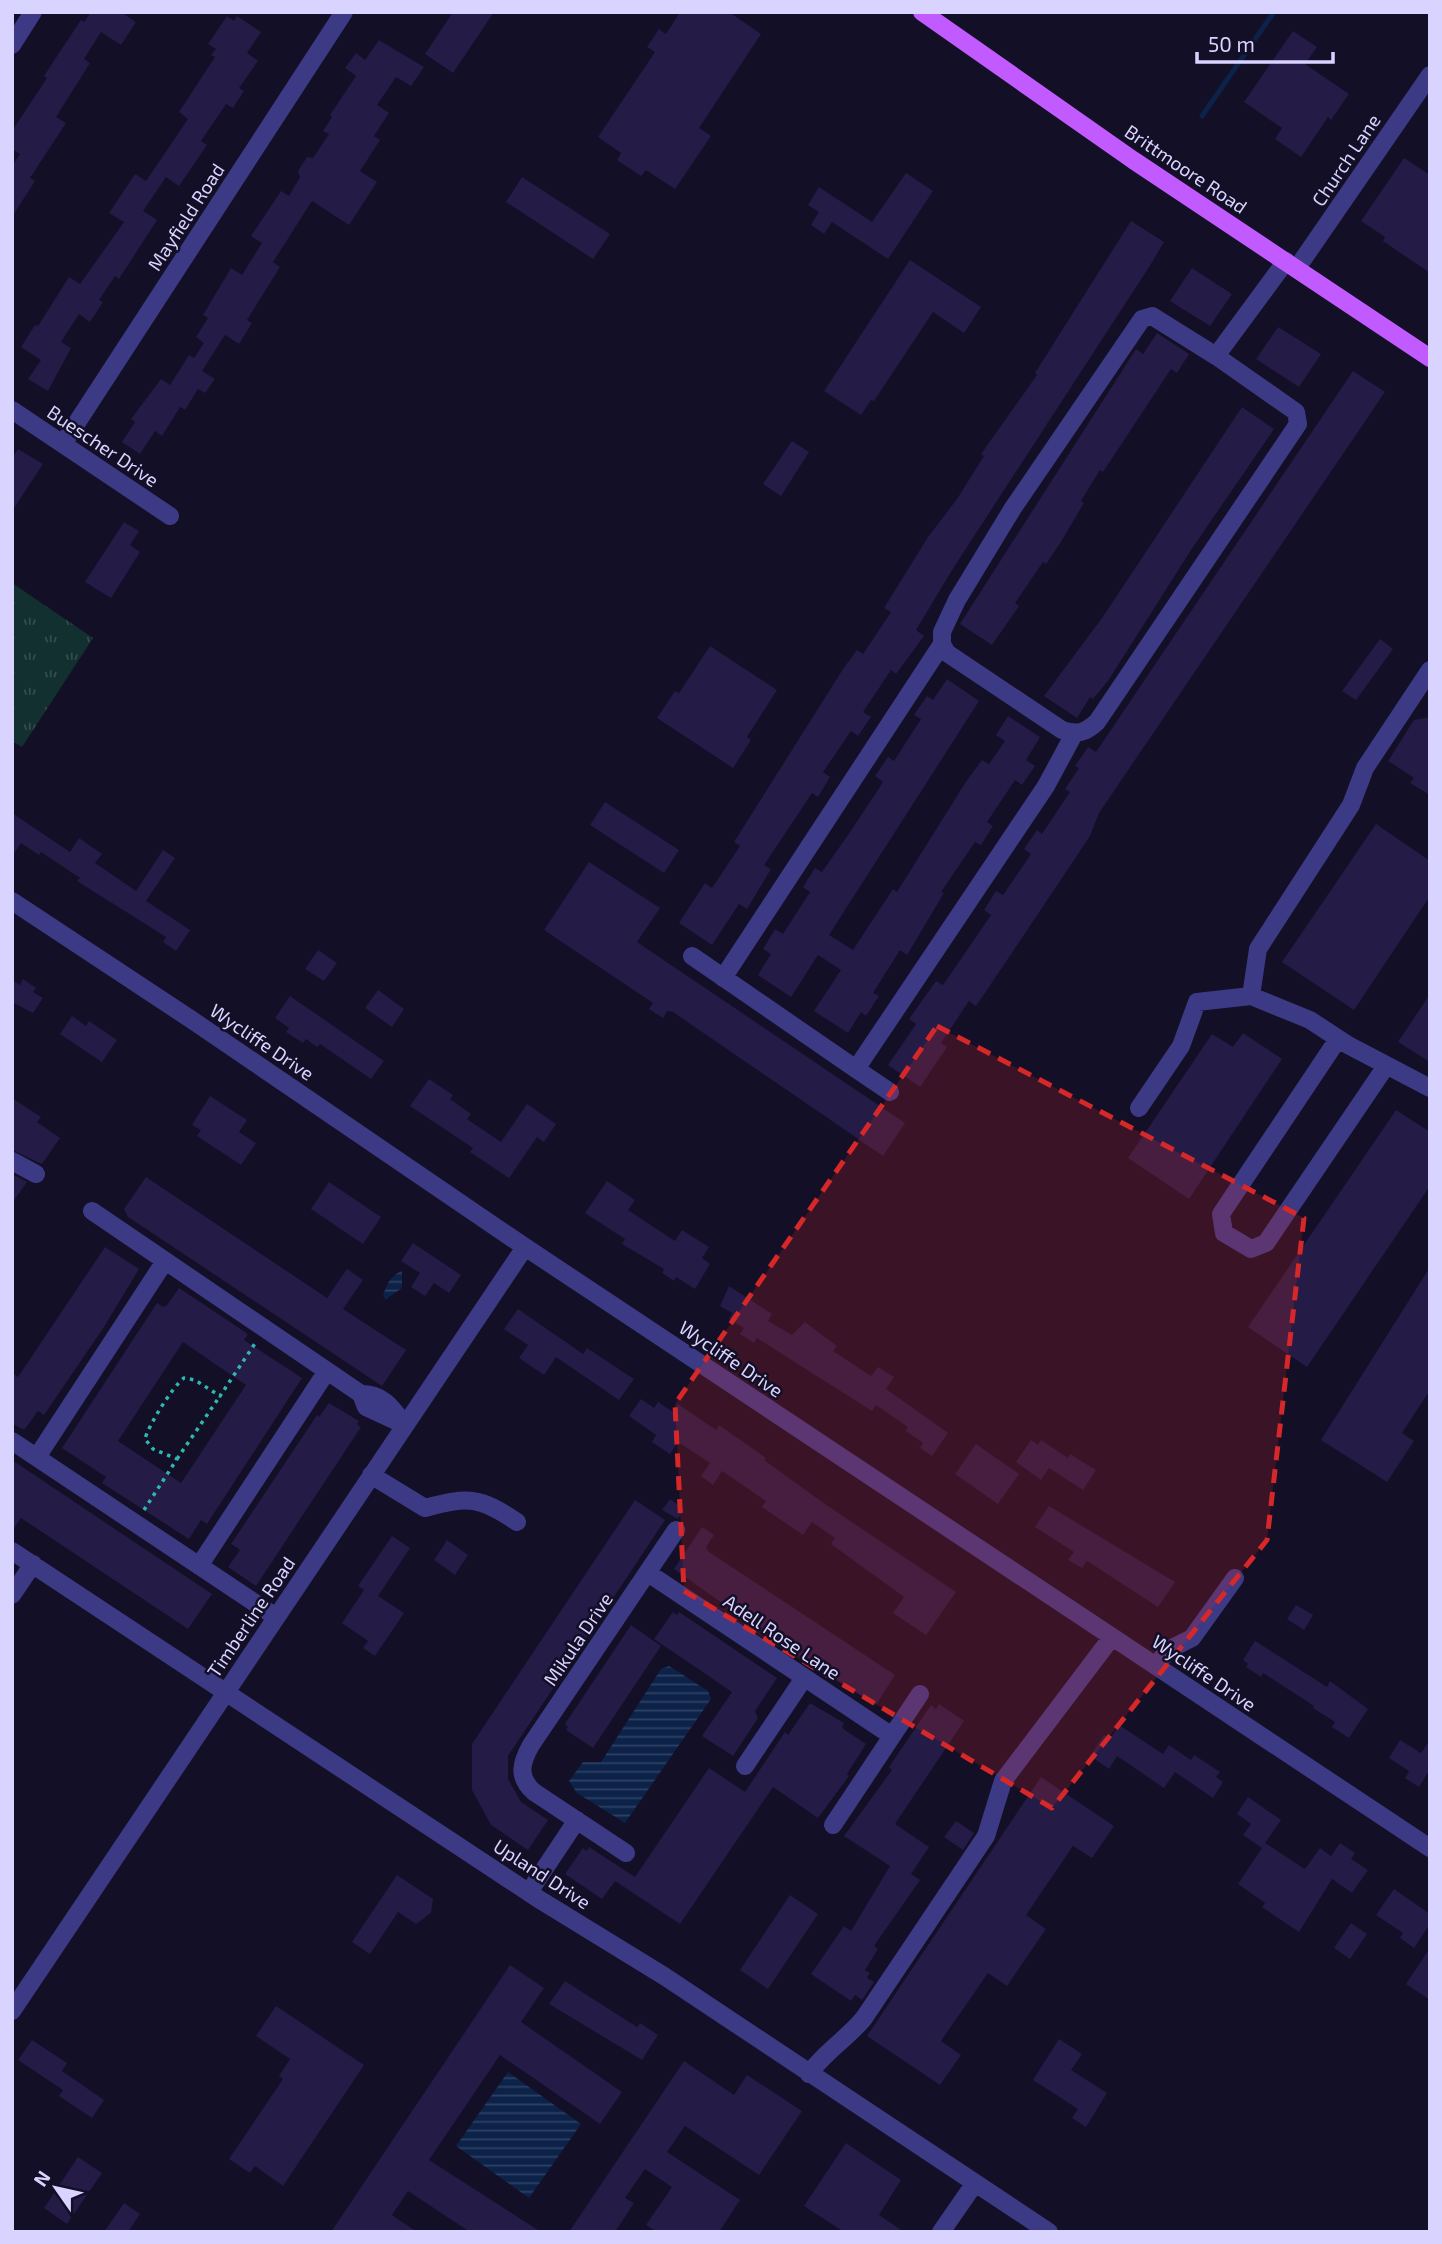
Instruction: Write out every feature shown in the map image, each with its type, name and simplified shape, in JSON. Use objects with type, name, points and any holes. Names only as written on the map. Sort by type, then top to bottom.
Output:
[{"type":"main road","name":"Brittmoore Road","points":[[922,12],[1133,160],[1430,358]]},
{"type":"street","points":[[12,45],[33,12]]},
{"type":"street","name":"Mayfield Road","points":[[63,444],[344,12]]},
{"type":"street","name":"Church Lane","points":[[1216,356],[1291,265],[1430,75]]},
{"type":"street","points":[[1152,316],[1216,356],[1296,412],[1298,424],[1097,722],[1087,731],[1074,734],[1062,730],[947,653],[942,644],[942,632],[957,600],[1013,508],[1142,319],[1152,316]]},
{"type":"street","name":"Buescher Drive","points":[[12,410],[170,516]]},
{"type":"street","points":[[723,978],[942,644]]},
{"type":"street","points":[[1251,996],[1258,949],[1351,805],[1365,768],[1430,670]]},
{"type":"street","points":[[856,1069],[1046,786],[1074,734]]},
{"type":"street","name":"Wycliffe Drive","points":[[12,901],[192,1020],[524,1247],[1430,1848]]},
{"type":"street","points":[[692,956],[890,1092]]},
{"type":"street","points":[[1139,1108],[1181,1045],[1197,1002],[1251,996],[1310,1020],[1338,1039],[1430,1088]]},
{"type":"street","points":[[1338,1039],[1221,1214],[1224,1233],[1251,1249],[1266,1243],[1386,1066]]},
{"type":"street","points":[[12,1161],[36,1174]]},
{"type":"street","points":[[92,1211],[361,1394],[375,1394],[387,1402],[405,1425]]},
{"type":"street","name":"Timberline Road","points":[[12,2011],[524,1247]]},
{"type":"street","points":[[37,1457],[165,1261]]},
{"type":"street","points":[[199,1566],[327,1371]]},
{"type":"street","points":[[12,1441],[276,1617]]},
{"type":"street","points":[[371,1475],[425,1508],[472,1499],[491,1505],[517,1522]]},
{"type":"street","name":"Mikula Drive","points":[[576,1820],[534,1791],[521,1774],[524,1758],[676,1530]]},
{"type":"street","name":"Upland Drive","points":[[12,1551],[529,1892],[664,1976],[1049,2232]]},
{"type":"street","points":[[12,1595],[33,1564]]},
{"type":"street","name":"Adell Rose Lane","points":[[648,1573],[892,1737]]},
{"type":"street","points":[[1156,1666],[1168,1650],[1192,1638],[1235,1578]]},
{"type":"street","points":[[809,2074],[820,2057],[852,2032],[864,2018],[986,1836],[1003,1781],[1112,1637]]},
{"type":"street","points":[[745,1766],[804,1678]]},
{"type":"street","points":[[833,1825],[920,1694]]},
{"type":"street","points":[[529,1892],[576,1820],[626,1853]]},
{"type":"street","points":[[941,2232],[975,2183]]},
{"type":"path","points":[[135,1523],[265,1329]]},
{"type":"path","points":[[177,1459],[153,1448],[145,1439],[148,1429],[174,1386],[184,1378],[195,1380],[220,1396]]},
{"type":"highlighted area","points":[[937,1026],[1304,1218],[1267,1540],[1052,1808],[684,1591],[675,1404]]},
{"type":"green space","points":[[12,583],[93,638],[22,747],[12,741]]},
{"type":"water","points":[[402,1271],[402,1288],[386,1299],[383,1296],[387,1284]]},
{"type":"water","points":[[669,1666],[708,1691],[711,1699],[625,1823],[577,1793],[569,1781],[583,1762],[601,1762],[661,1669]]},
{"type":"water","points":[[508,2072],[581,2124],[529,2198],[456,2146]]},
{"type":"building","points":[[91,12],[121,12],[136,22],[121,45],[101,32],[84,59],[90,63],[56,117],[66,123],[30,178],[35,181],[12,217],[12,166],[20,154],[12,149],[12,131],[47,78],[44,76],[57,56],[81,20],[84,22]]},
{"type":"building","points":[[453,12],[494,12],[453,73],[425,54]]},
{"type":"building","points":[[680,12],[729,12],[761,34],[699,128],[711,136],[675,189],[646,170],[641,176],[617,160],[621,153],[598,137],[655,52],[647,47],[659,29],[666,34]]},
{"type":"building","points":[[227,16],[234,21],[237,16],[261,32],[247,53],[258,61],[239,88],[244,91],[233,108],[226,104],[201,141],[207,145],[179,186],[166,177],[143,211],[157,220],[119,279],[115,276],[99,300],[103,302],[90,322],[79,314],[61,342],[71,348],[48,391],[28,379],[41,360],[21,347],[35,325],[38,326],[69,277],[80,284],[124,222],[109,213],[135,174],[146,181],[188,119],[179,112],[215,57],[211,55],[216,49],[208,44]]},
{"type":"building","points":[[1293,31],[1317,47],[1305,64],[1349,94],[1331,120],[1328,117],[1301,157],[1275,139],[1282,128],[1244,102]]},
{"type":"building","points":[[379,40],[424,67],[411,86],[396,77],[377,105],[389,113],[374,136],[380,140],[360,171],[377,182],[349,225],[312,201],[273,262],[280,267],[247,320],[252,323],[239,344],[225,335],[202,371],[215,379],[205,393],[198,389],[185,410],[180,407],[162,436],[155,431],[140,454],[122,442],[135,422],[131,419],[161,379],[170,385],[189,355],[194,358],[204,343],[196,337],[208,318],[203,315],[231,268],[242,275],[262,243],[251,236],[281,191],[289,196],[300,177],[298,171],[307,157],[313,158],[329,134],[323,131],[332,117],[330,115],[356,76],[345,68],[356,53],[365,60]]},
{"type":"building","points":[[1404,158],[1430,175],[1430,273],[1383,241],[1385,237],[1361,221]]},
{"type":"building","points":[[906,173],[933,191],[888,259],[832,222],[824,234],[811,225],[819,212],[808,205],[819,187],[872,222]]},
{"type":"building","points":[[522,177],[610,234],[593,259],[506,202]]},
{"type":"building","points":[[1131,221],[1164,242],[954,567],[916,630],[924,636],[896,674],[891,670],[863,712],[871,717],[858,736],[851,731],[823,772],[830,777],[818,797],[812,793],[764,865],[771,869],[747,909],[739,904],[712,945],[679,923],[705,883],[712,888],[740,846],[734,842],[843,669],[857,650],[863,654],[891,612],[884,608],[928,537],[957,499],[984,456],[981,454],[1037,375],[1035,373]]},
{"type":"building","points":[[910,260],[981,307],[964,333],[933,312],[874,401],[871,400],[861,415],[824,391]]},
{"type":"building","points":[[1192,268],[1232,294],[1210,326],[1170,301]]},
{"type":"building","points":[[1278,327],[1321,354],[1299,387],[1256,359]]},
{"type":"building","points":[[1157,333],[1189,354],[1177,373],[1171,369],[1103,472],[1100,470],[1059,545],[1046,564],[1043,562],[1015,603],[1019,606],[992,645],[960,624],[1136,349],[1143,354]]},
{"type":"building","points":[[1353,371],[1385,392],[1099,813],[1090,836],[989,987],[976,1006],[969,1001],[941,1043],[947,1047],[920,1087],[888,1065],[916,1024],[909,1019],[936,981],[943,985],[991,915],[984,910],[996,891],[1003,895],[1031,854],[1024,849],[1037,830],[1042,834],[1070,792],[1065,789],[1079,768],[1075,766],[1088,747],[1096,752]]},
{"type":"building","points":[[1242,407],[1274,429],[1191,550],[1108,681],[1093,699],[1090,697],[1077,718],[1044,696],[1102,618]]},
{"type":"building","points":[[792,441],[809,452],[781,496],[763,484]]},
{"type":"building","points":[[18,449],[43,464],[12,511],[12,458]]},
{"type":"building","points":[[124,522],[139,531],[130,545],[140,552],[111,598],[85,582]]},
{"type":"building","points":[[1380,639],[1393,649],[1356,700],[1342,691]]},
{"type":"building","points":[[710,646],[777,690],[747,737],[751,740],[733,768],[657,718],[675,691],[679,693]]},
{"type":"building","points":[[947,679],[979,701],[829,935],[853,950],[893,889],[897,892],[967,780],[982,760],[989,764],[1005,741],[996,735],[1008,716],[1040,737],[1026,760],[1035,766],[1022,785],[1015,780],[987,822],[993,826],[981,845],[975,842],[941,892],[944,893],[907,955],[900,950],[873,993],[879,996],[866,1016],[861,1012],[848,1033],[814,1011],[841,970],[818,955],[791,997],[758,975],[771,954],[763,949],[775,929],[783,934],[810,892],[803,887],[815,868],[822,872],[850,832],[883,782],[875,776],[888,757],[894,761],[921,719],[914,715],[927,696],[933,700]]},
{"type":"building","points":[[1430,717],[1430,795],[1410,783],[1414,778],[1388,761],[1414,720]]},
{"type":"building","points":[[605,802],[679,850],[664,873],[590,825]]},
{"type":"building","points":[[12,813],[70,852],[79,838],[102,854],[95,863],[136,891],[163,850],[175,858],[146,901],[190,930],[176,951],[163,942],[166,937],[77,881],[80,878],[41,852],[39,855],[21,843],[12,856]]},
{"type":"building","points":[[1376,824],[1430,861],[1430,896],[1354,1010],[1282,962]]},
{"type":"building","points":[[589,862],[660,908],[637,942],[905,1123],[883,1156],[673,1012],[667,1011],[663,1018],[649,1009],[653,1003],[544,930]]},
{"type":"building","points":[[318,950],[337,963],[324,981],[305,969]]},
{"type":"building","points":[[23,979],[36,988],[33,992],[43,998],[33,1013],[12,1002],[12,980],[20,985]]},
{"type":"building","points":[[378,990],[404,1009],[392,1027],[365,1008]]},
{"type":"building","points":[[1430,994],[1430,1062],[1398,1042]]},
{"type":"building","points":[[290,996],[384,1061],[371,1079],[320,1044],[317,1047],[306,1039],[303,1043],[286,1032],[289,1028],[275,1018]]},
{"type":"building","points":[[72,1016],[86,1026],[89,1021],[117,1040],[102,1062],[60,1034]]},
{"type":"building","points":[[1243,1033],[1282,1059],[1189,1199],[1128,1158],[1212,1034],[1233,1047]]},
{"type":"building","points":[[429,1079],[453,1095],[450,1099],[471,1114],[467,1119],[501,1142],[527,1104],[556,1124],[544,1142],[537,1137],[509,1178],[470,1152],[473,1148],[410,1106]]},
{"type":"building","points":[[210,1096],[247,1120],[239,1132],[256,1143],[241,1165],[197,1136],[201,1130],[192,1125]]},
{"type":"building","points":[[12,1098],[41,1117],[37,1122],[60,1138],[42,1164],[12,1150]]},
{"type":"building","points":[[1396,1110],[1430,1132],[1430,1186],[1307,1367],[1248,1327]]},
{"type":"building","points":[[12,1174],[27,1182],[12,1203]]},
{"type":"building","points":[[146,1177],[327,1298],[347,1269],[363,1280],[343,1309],[406,1350],[382,1386],[128,1217],[124,1209]]},
{"type":"building","points":[[607,1181],[635,1200],[628,1210],[675,1241],[682,1230],[709,1247],[702,1258],[710,1264],[695,1289],[676,1277],[674,1281],[662,1273],[664,1269],[622,1244],[625,1239],[585,1213]]},
{"type":"building","points":[[329,1182],[381,1217],[363,1244],[311,1209]]},
{"type":"building","points":[[413,1243],[461,1275],[449,1293],[434,1283],[425,1296],[411,1287],[420,1273],[401,1261]]},
{"type":"building","points":[[105,1247],[139,1269],[104,1327],[44,1415],[38,1411],[25,1429],[22,1429],[12,1423],[12,1373],[18,1377]]},
{"type":"building","points":[[1430,1267],[1430,1390],[1402,1433],[1414,1441],[1387,1482],[1321,1440]]},
{"type":"building","points":[[729,1286],[772,1314],[768,1321],[792,1335],[805,1322],[837,1346],[833,1351],[871,1376],[878,1367],[894,1377],[886,1389],[948,1433],[932,1456],[920,1448],[923,1443],[906,1431],[908,1427],[876,1405],[872,1411],[757,1338],[754,1343],[740,1334],[744,1328],[729,1319],[732,1313],[720,1306]]},
{"type":"building","points":[[179,1288],[248,1334],[244,1340],[302,1378],[207,1524],[201,1520],[189,1539],[102,1483],[106,1477],[62,1448],[157,1303],[163,1307]],"holes":[[[183,1342],[246,1385],[181,1483],[118,1441]]]},
{"type":"building","points":[[518,1309],[583,1354],[587,1348],[634,1379],[619,1400],[556,1357],[544,1375],[519,1358],[528,1345],[504,1329]]},
{"type":"building","points":[[641,1399],[654,1408],[658,1402],[673,1412],[678,1404],[716,1430],[719,1425],[825,1504],[956,1592],[926,1635],[893,1613],[904,1597],[831,1544],[835,1538],[812,1522],[803,1535],[762,1507],[766,1501],[722,1471],[713,1485],[701,1476],[710,1463],[678,1442],[670,1454],[652,1442],[656,1435],[629,1416]]},
{"type":"building","points":[[329,1403],[359,1421],[357,1424],[361,1427],[256,1586],[228,1567],[240,1550],[231,1544],[317,1415],[319,1417]]},
{"type":"building","points":[[1031,1440],[1038,1445],[1041,1440],[1068,1458],[1070,1454],[1096,1470],[1083,1490],[1049,1468],[1041,1480],[1016,1462]]},
{"type":"building","points":[[976,1444],[1019,1474],[998,1504],[955,1474]]},
{"type":"building","points":[[12,1460],[212,1594],[188,1629],[21,1518],[12,1531]]},
{"type":"building","points":[[670,1499],[684,1509],[678,1519],[662,1510]]},
{"type":"building","points":[[635,1500],[665,1520],[508,1756],[508,1779],[521,1802],[548,1820],[528,1850],[491,1825],[472,1790],[472,1744]]},
{"type":"building","points":[[1049,1506],[1175,1582],[1158,1607],[1087,1561],[1082,1568],[1068,1560],[1074,1552],[1035,1527]]},
{"type":"building","points":[[702,1527],[714,1535],[706,1547],[709,1552],[895,1675],[876,1705],[770,1637],[674,1569]]},
{"type":"building","points":[[392,1536],[410,1548],[378,1596],[404,1613],[375,1656],[363,1648],[368,1641],[342,1623],[364,1590],[358,1586]]},
{"type":"building","points":[[447,1540],[468,1555],[455,1575],[434,1560]]},
{"type":"building","points":[[1296,1605],[1313,1615],[1304,1630],[1287,1619]]},
{"type":"building","points":[[673,1612],[677,1615],[679,1612],[777,1678],[755,1711],[758,1718],[733,1756],[702,1736],[732,1692],[654,1639]]},
{"type":"building","points":[[631,1625],[661,1646],[593,1748],[566,1730],[568,1727],[565,1724]]},
{"type":"building","points":[[1255,1641],[1327,1687],[1330,1681],[1368,1709],[1349,1738],[1332,1727],[1335,1722],[1313,1708],[1314,1706],[1263,1673],[1261,1677],[1246,1667],[1248,1664],[1243,1660]]},
{"type":"building","points":[[810,1703],[844,1723],[842,1727],[845,1730],[866,1744],[847,1774],[849,1776],[818,1818],[773,1787],[680,1924],[615,1881],[602,1899],[565,1874],[583,1848],[587,1851],[589,1847],[635,1877],[709,1768],[745,1792],[785,1732],[788,1735]]},
{"type":"building","points":[[939,1704],[964,1721],[895,1824],[929,1847],[911,1874],[920,1880],[874,1946],[878,1949],[865,1970],[870,1973],[867,1978],[874,1982],[862,2000],[855,1995],[851,2001],[811,1974],[844,1926],[851,1931],[890,1866],[844,1836],[892,1770],[889,1767],[931,1705],[936,1709]]},
{"type":"building","points":[[1119,1725],[1163,1754],[1169,1745],[1191,1760],[1194,1755],[1220,1772],[1216,1777],[1223,1782],[1213,1798],[1175,1772],[1164,1788],[1117,1756],[1109,1769],[1090,1756],[1104,1735],[1110,1739]]},
{"type":"building","points":[[1400,1740],[1421,1753],[1430,1740],[1430,1769],[1419,1787],[1405,1778],[1409,1771],[1389,1758]]},
{"type":"building","points":[[1041,1777],[1114,1826],[1092,1858],[1073,1846],[1026,1915],[1046,1929],[1007,1986],[988,1973],[941,2041],[961,2055],[940,2085],[867,2036]]},
{"type":"building","points":[[1248,1797],[1281,1820],[1265,1843],[1305,1869],[1320,1848],[1331,1856],[1340,1843],[1355,1853],[1351,1859],[1368,1870],[1352,1893],[1332,1879],[1299,1932],[1262,1907],[1265,1903],[1238,1884],[1262,1848],[1243,1835],[1251,1824],[1237,1814]]},
{"type":"building","points":[[956,1821],[974,1833],[963,1850],[944,1837]]},
{"type":"building","points":[[397,1875],[433,1899],[431,1913],[416,1924],[398,1912],[370,1954],[352,1942]]},
{"type":"building","points":[[1394,1889],[1430,1914],[1430,1924],[1414,1948],[1400,1938],[1403,1933],[1376,1915]]},
{"type":"building","points":[[790,1895],[818,1914],[768,1989],[740,1970]]},
{"type":"building","points":[[1351,1923],[1367,1934],[1350,1959],[1334,1948]]},
{"type":"building","points":[[1430,1948],[1430,2000],[1406,1984]]},
{"type":"building","points":[[510,1965],[544,1988],[521,2022],[622,2092],[600,2124],[500,2055],[429,2160],[541,2232],[470,2232],[408,2191],[392,2215],[417,2232],[331,2232]]},
{"type":"building","points":[[565,1981],[637,2027],[640,2023],[658,2035],[642,2060],[549,2004]]},
{"type":"building","points":[[276,2006],[364,2065],[283,2186],[255,2166],[250,2173],[229,2159],[283,2079],[279,2076],[290,2059],[256,2036]]},
{"type":"building","points":[[1059,2039],[1082,2054],[1071,2070],[1107,2093],[1086,2127],[1072,2118],[1078,2109],[1033,2080]]},
{"type":"building","points":[[32,2040],[67,2063],[62,2071],[104,2100],[92,2118],[59,2096],[63,2090],[18,2060]]},
{"type":"building","points":[[684,2061],[734,2095],[747,2075],[802,2111],[759,2175],[685,2126],[667,2152],[740,2200],[719,2232],[657,2232],[646,2225],[672,2187],[645,2169],[625,2198],[634,2203],[615,2232],[569,2232]]},
{"type":"building","points":[[846,2143],[901,2180],[879,2215],[904,2232],[844,2232],[804,2206]]},
{"type":"building","points":[[78,2157],[102,2173],[67,2224],[44,2208]]},
{"type":"building","points":[[124,2203],[140,2214],[128,2232],[104,2232]]},
{"type":"waterway","points":[[1202,116],[1274,12]]}]
